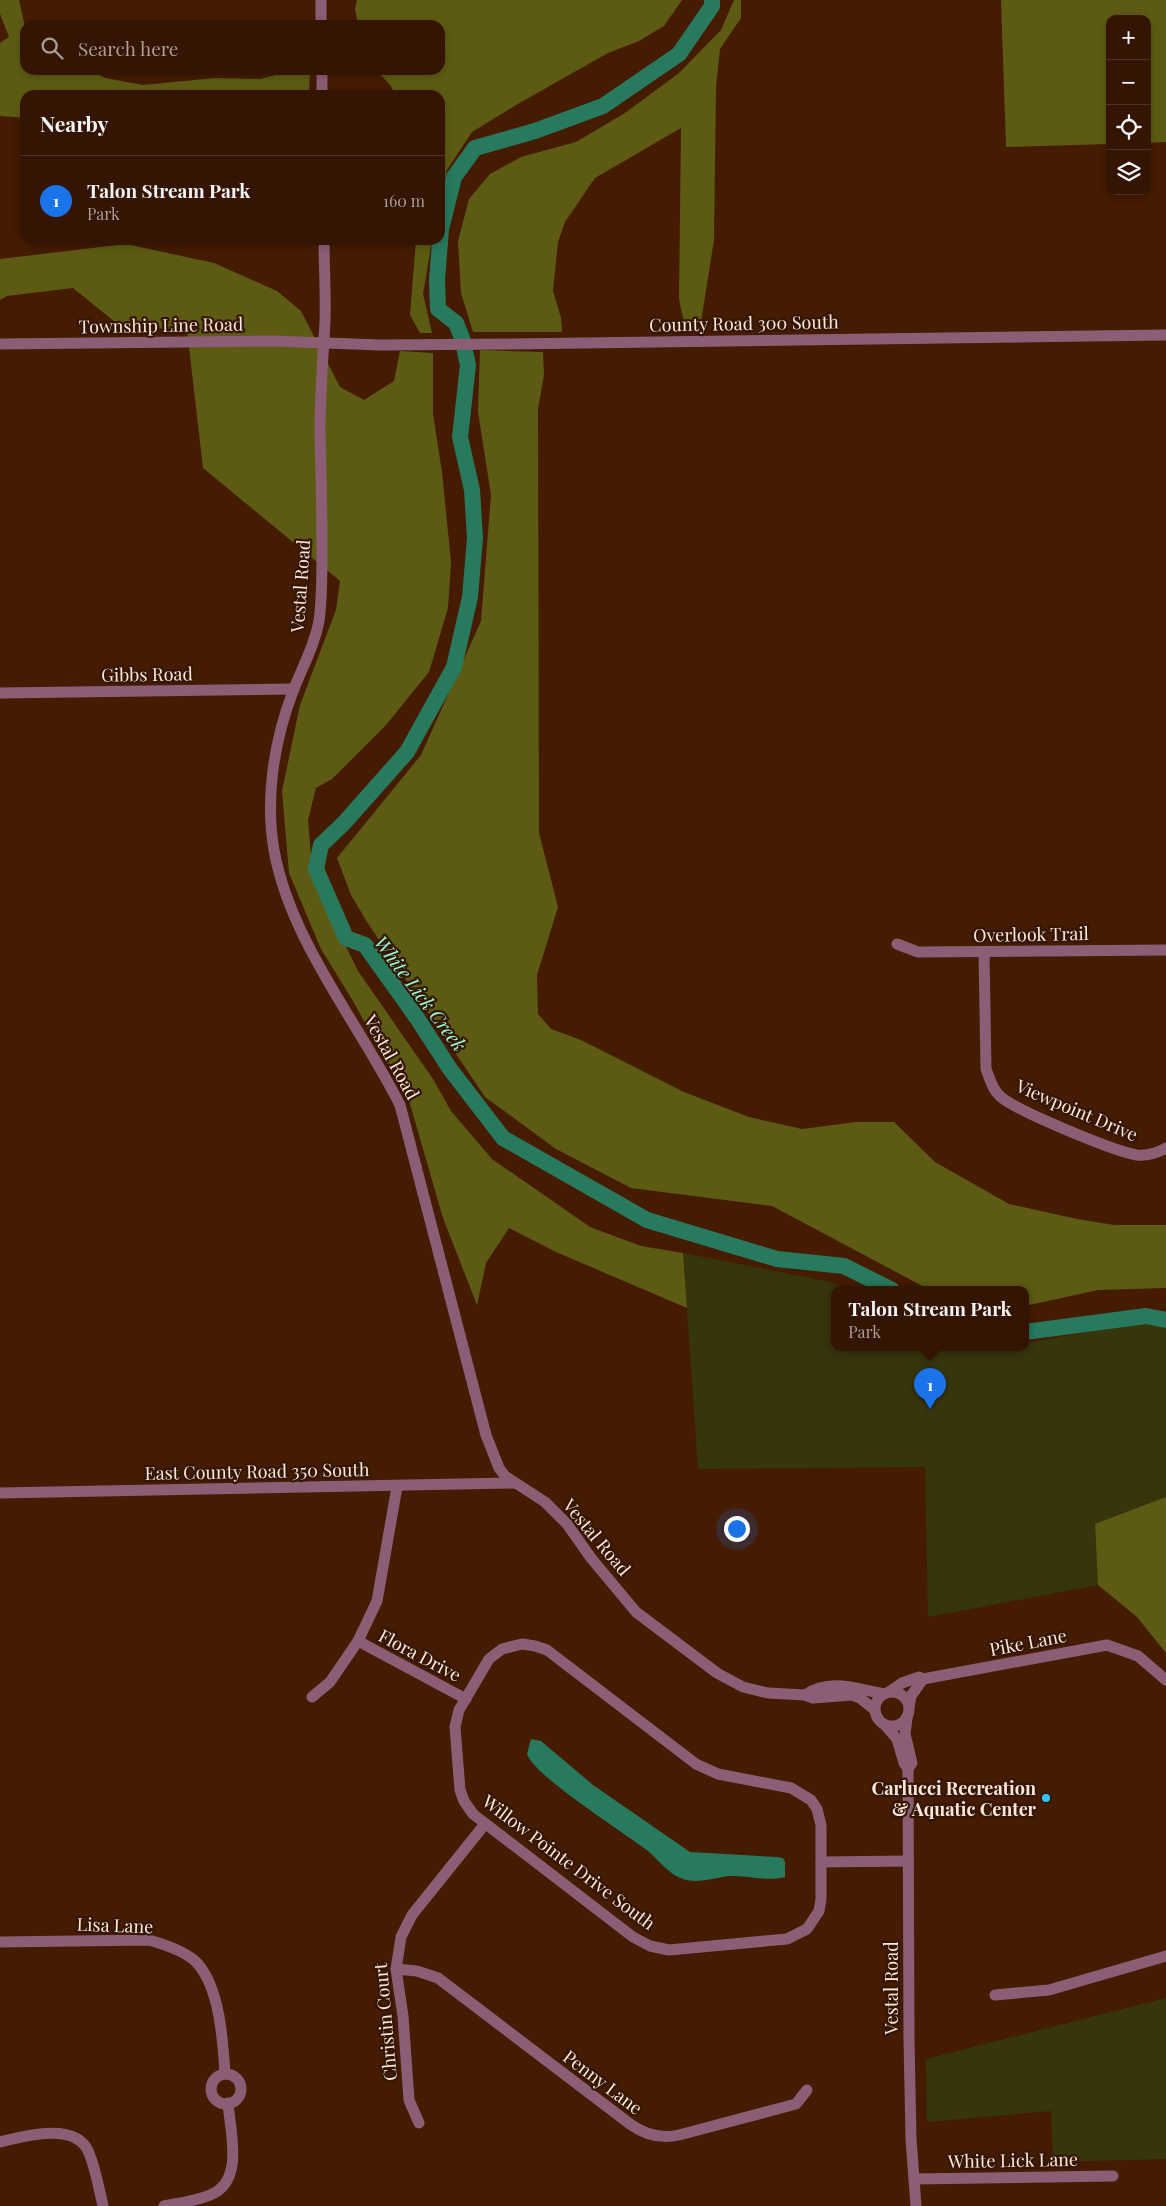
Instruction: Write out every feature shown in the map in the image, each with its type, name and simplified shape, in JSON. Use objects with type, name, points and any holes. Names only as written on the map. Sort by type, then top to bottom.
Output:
[{"type":"street","points":[[321,0],[321,20]]},
{"type":"street","points":[[322,75],[322,90]]},
{"type":"street","name":"Vestal Road","points":[[324,245],[325,321],[320,428],[322,572],[319,621],[312,649],[294,689],[279,737],[272,780],[271,816],[274,850],[281,880],[304,937],[358,1032],[382,1068],[400,1105],[486,1435],[499,1468],[505,1476],[545,1502],[567,1524],[636,1612],[717,1672],[743,1687],[768,1693],[805,1694],[821,1698],[852,1694],[875,1710]]},
{"type":"street","name":"County Road 300 South","points":[[323,342],[381,345],[510,344],[1166,335]]},
{"type":"street","name":"Township Line Road","points":[[0,344],[323,342]]},
{"type":"street","name":"Gibbs Road","points":[[0,693],[294,689]]},
{"type":"street","name":"Overlook Trail","points":[[897,944],[918,952],[1166,950]]},
{"type":"street","name":"Viewpoint Drive","points":[[984,952],[986,1069],[996,1092],[1018,1108],[1118,1150],[1147,1155],[1166,1148]]},
{"type":"street","name":"East County Road 350 South","points":[[0,1494],[514,1483]]},
{"type":"street","points":[[312,1697],[330,1682],[358,1641],[380,1591],[397,1487]]},
{"type":"street","name":"Flora Drive","points":[[358,1641],[466,1699]]},
{"type":"street","name":"Willow Pointe Drive South","points":[[522,1644],[535,1646],[547,1650],[696,1764],[718,1774],[791,1788],[806,1796],[817,1809],[820,1818],[822,1900],[814,1920],[798,1935],[787,1939],[659,1949],[633,1937],[485,1824],[470,1811],[460,1790],[456,1718],[489,1659],[502,1649],[522,1644]]},
{"type":"street","name":"Pike Lane","points":[[886,1693],[905,1681],[919,1677],[923,1679],[1107,1645],[1138,1656],[1166,1680]]},
{"type":"street","points":[[908,1712],[901,1694],[886,1693],[876,1701],[877,1719],[885,1725],[896,1726],[908,1712],[911,1696],[923,1679]]},
{"type":"street","name":"Vestal Road","points":[[805,1694],[812,1690],[844,1686],[886,1693]]},
{"type":"street","name":"Vestal Road","points":[[908,1712],[905,1734],[912,1763],[908,1769],[910,2123],[916,2206]]},
{"type":"street","name":"Vestal Road","points":[[885,1725],[896,1739],[908,1769]]},
{"type":"street","name":"Christin Court","points":[[419,2123],[409,2100],[403,2016],[396,1969],[401,1937],[412,1915],[485,1824]]},
{"type":"street","points":[[821,1862],[908,1861]]},
{"type":"street","name":"Lisa Lane","points":[[0,1942],[149,1940],[165,1944],[196,1962],[209,1980],[215,2001],[225,2074]]},
{"type":"street","points":[[995,1995],[1049,1990],[1166,1956]]},
{"type":"street","name":"Penny Lane","points":[[396,1969],[417,1971],[438,1978],[630,2124],[651,2135],[679,2136],[796,2104],[807,2090]]},
{"type":"street","points":[[225,2074],[237,2078],[241,2088],[238,2097],[228,2103],[218,2101],[212,2091],[214,2081],[225,2074]]},
{"type":"street","points":[[164,2206],[210,2195],[220,2190],[228,2181],[233,2161],[228,2103]]},
{"type":"street","points":[[0,2142],[31,2134],[64,2133],[77,2140],[88,2151],[103,2206]]},
{"type":"street","name":"White Lick Lane","points":[[914,2179],[1113,2176]]},
{"type":"shaded area","points":[[0,0],[19,0],[23,20],[20,20],[20,75],[99,75],[105,78],[143,85],[215,78],[260,79],[276,75],[310,75],[309,90],[20,90],[20,118],[0,116],[0,43],[9,37],[0,14]]},
{"type":"shaded area","points":[[357,0],[682,0],[664,26],[639,41],[608,53],[472,132],[447,170],[445,179],[445,90],[393,90],[381,75],[445,75],[445,20],[357,20],[355,9]]},
{"type":"shaded area","points":[[734,0],[741,0],[741,18],[720,49],[716,87],[714,240],[701,322],[684,322],[679,299],[681,128],[595,178],[565,222],[558,242],[553,291],[561,318],[562,332],[473,332],[461,293],[458,241],[469,199],[490,174],[521,157],[576,142],[625,113],[679,73],[721,30]]},
{"type":"shaded area","points":[[1001,0],[1166,0],[1166,142],[1151,143],[1151,15],[1106,15],[1106,144],[1006,147]]},
{"type":"shaded area","points":[[131,245],[214,263],[277,291],[301,311],[340,387],[364,400],[394,381],[400,351],[433,353],[433,414],[442,472],[451,562],[448,608],[429,672],[386,725],[332,779],[316,788],[308,820],[313,879],[358,971],[433,1079],[451,1111],[492,1159],[590,1227],[641,1246],[683,1253],[687,1308],[556,1252],[509,1228],[486,1263],[477,1305],[443,1218],[410,1104],[353,1001],[321,949],[289,873],[282,791],[300,705],[336,610],[340,581],[203,468],[187,330],[120,326],[73,288],[7,296],[0,300],[0,259]]},
{"type":"shaded area","points":[[416,245],[431,245],[423,294],[432,333],[420,333],[410,315]]},
{"type":"shaded area","points":[[480,350],[543,352],[544,375],[538,409],[539,833],[558,907],[537,975],[538,1014],[551,1029],[581,1040],[684,1092],[749,1117],[802,1129],[856,1122],[894,1122],[935,1162],[1009,1204],[1114,1225],[1166,1225],[1166,1288],[1098,1290],[1029,1305],[1029,1286],[922,1286],[772,1206],[631,1188],[556,1149],[485,1097],[367,922],[351,895],[337,858],[421,755],[481,621],[491,495],[478,412]]},
{"type":"shaded area","points":[[683,1253],[831,1282],[841,1286],[831,1286],[831,1351],[1029,1351],[1029,1342],[1144,1322],[1166,1326],[1166,1498],[1095,1525],[1098,1585],[928,1617],[925,1467],[698,1469]]},
{"type":"shaded area","points":[[1166,1497],[1166,1653],[1137,1617],[1098,1585],[1095,1524]]},
{"type":"shaded area","points":[[531,1739],[541,1741],[593,1785],[690,1852],[783,1858],[785,1862],[785,1877],[771,1879],[728,1876],[694,1881],[678,1877],[648,1851],[562,1790],[533,1764],[527,1754]]},
{"type":"shaded area","points":[[1166,1998],[1166,2159],[1053,2162],[1051,2111],[927,2122],[926,2059]]},
{"type":"waterway","name":"White Lick Creek","points":[[445,213],[454,177],[475,148],[535,131],[603,106],[679,54],[712,6],[712,0]]},
{"type":"waterway","name":"White Lick Creek","points":[[440,245],[437,280],[438,309],[456,323],[462,338],[468,365],[460,437],[472,490],[475,538],[470,597],[454,667],[407,752],[344,823],[321,845],[316,869],[346,938],[365,945],[417,1018],[450,1069],[503,1138],[647,1220],[777,1259],[844,1266],[884,1286]]},
{"type":"waterway","name":"White Lick Creek","points":[[1029,1331],[1146,1316],[1166,1320]]},
{"type":"place","name":"Talon Stream Park","points":[[930,1409]]},
{"type":"place","name":"Carlucci Recreation & Aquatic Center","points":[[1046,1798]]}]
